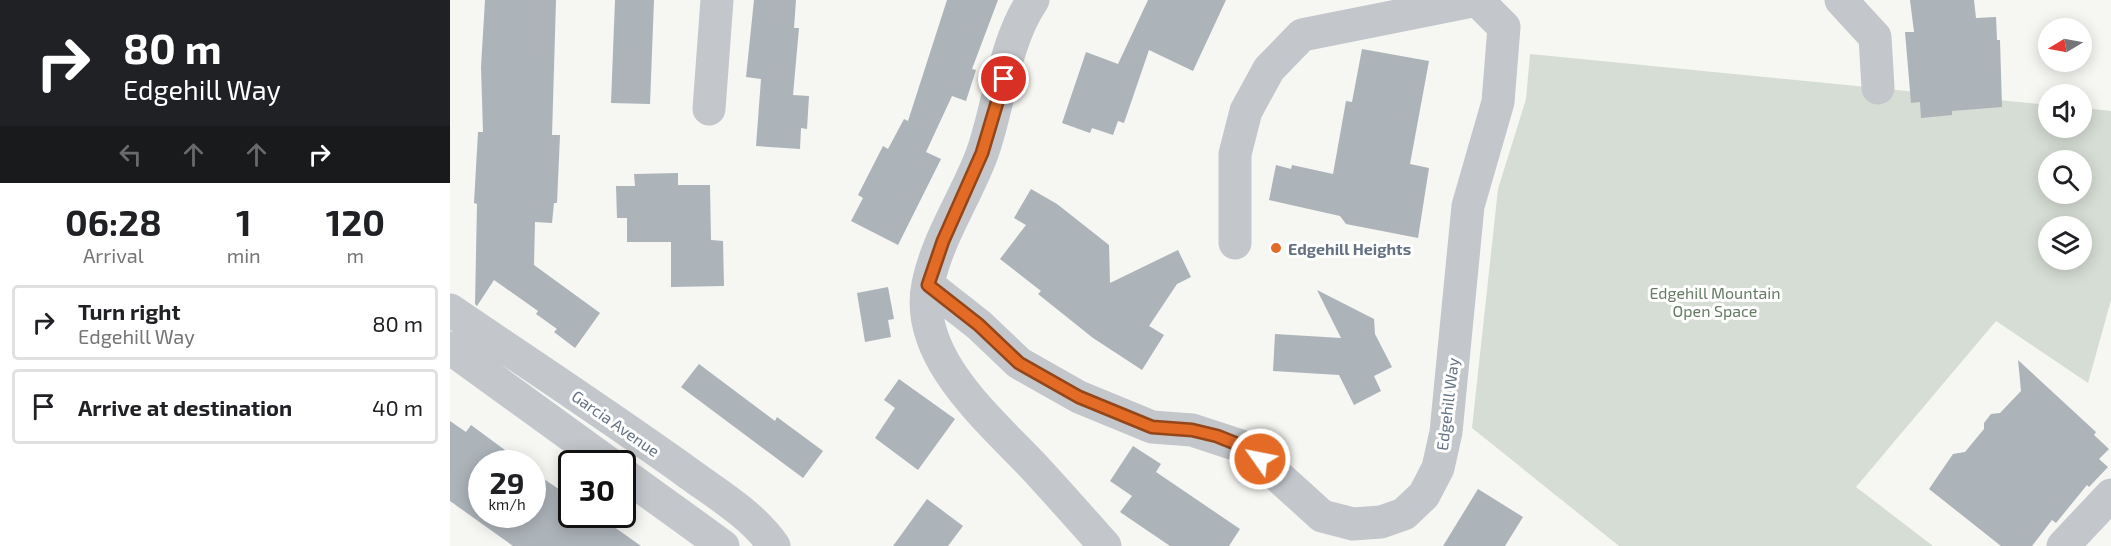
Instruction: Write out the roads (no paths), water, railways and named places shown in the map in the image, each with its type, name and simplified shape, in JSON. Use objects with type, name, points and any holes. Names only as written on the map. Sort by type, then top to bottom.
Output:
[{"type":"street","points":[[710,109],[717,0]]},
{"type":"street","points":[[1033,0],[1017,30],[982,153],[943,241],[928,285],[929,329],[945,365],[968,399],[1060,495],[1105,546]]},
{"type":"street","points":[[1235,243],[1235,154],[1246,111],[1269,69],[1302,35],[1477,0]]},
{"type":"street","name":"Edgehill Way","points":[[928,285],[979,325],[1019,363],[1079,397],[1152,427],[1192,430],[1247,448],[1322,516],[1353,524],[1381,522],[1404,514],[1424,495],[1438,468],[1446,432],[1468,206],[1497,102],[1504,27],[1477,0]]},
{"type":"street","points":[[1841,0],[1875,37],[1878,88]]},
{"type":"street","name":"Garcia Avenue","points":[[450,309],[624,427],[726,501],[765,534],[774,546]]},
{"type":"street","points":[[450,348],[591,450]]},
{"type":"street","points":[[636,483],[723,546]]},
{"type":"street","points":[[2063,546],[2111,495]]},
{"type":"place","name":"Edgehill Heights","points":[[1276,248]]},
{"type":"park label","name":"Edgehill Mountain Open Space","points":[[1715,301]]}]
